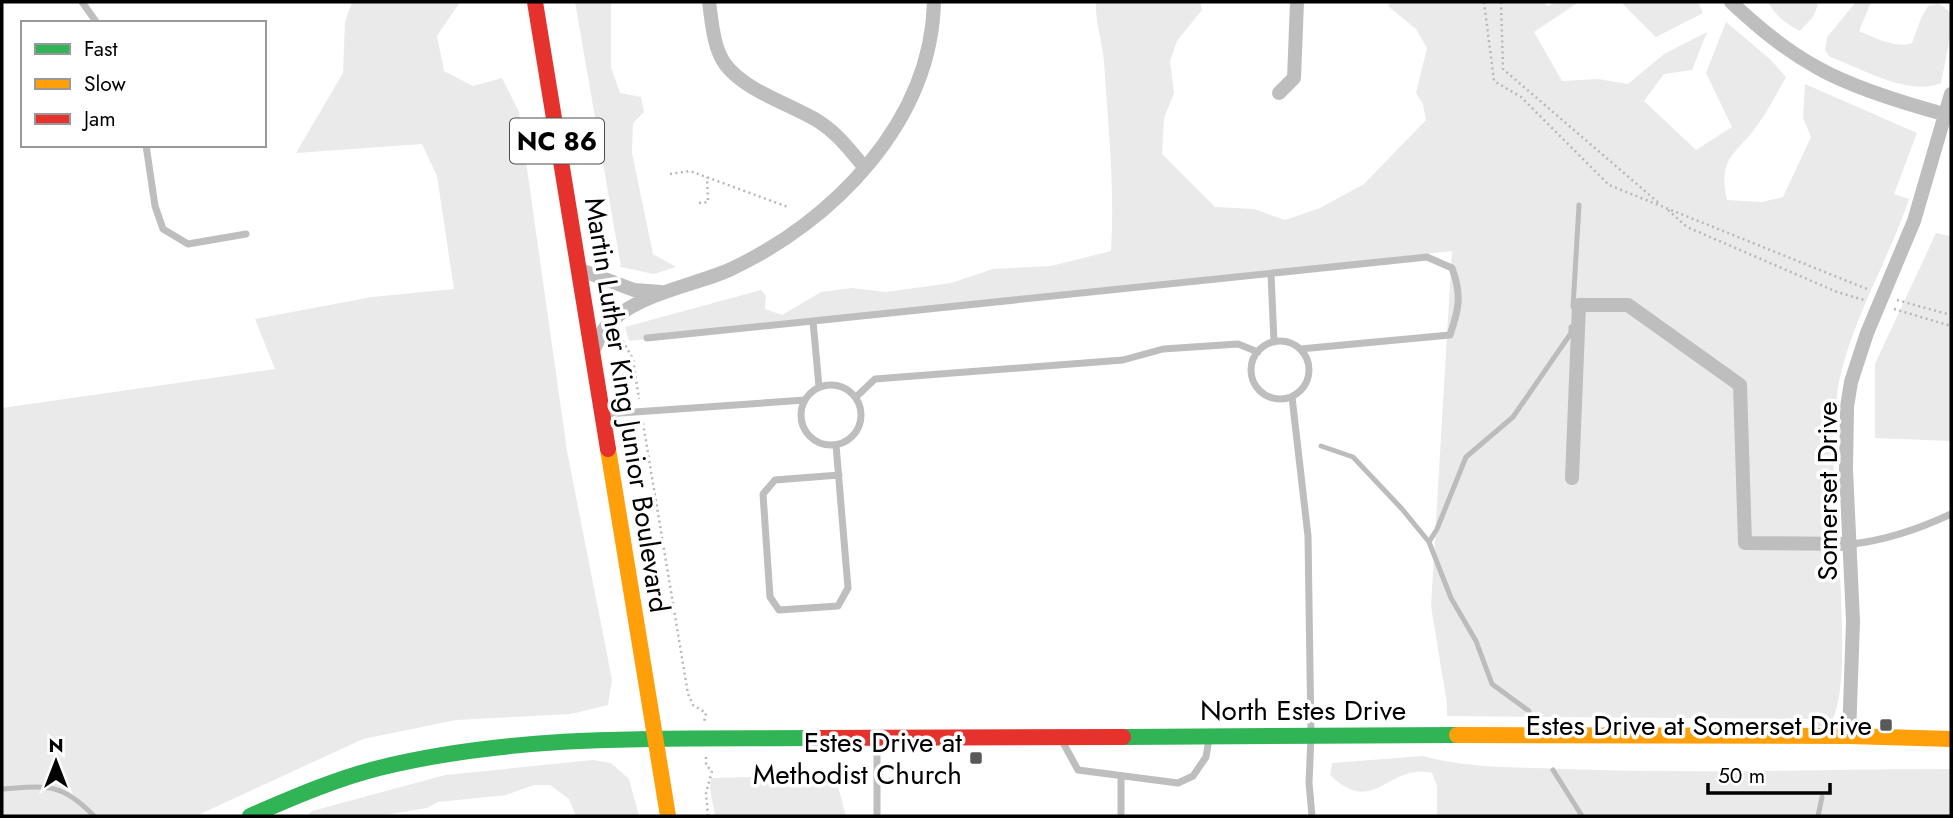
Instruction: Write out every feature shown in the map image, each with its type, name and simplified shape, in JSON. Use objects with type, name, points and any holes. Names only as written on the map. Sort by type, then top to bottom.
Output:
[{"type":"main road","name":"Martin Luther King Junior Boulevard","points":[[535,2],[667,816]]},
{"type":"main road","name":"North Estes Drive","points":[[250,816],[350,776],[405,762],[510,746],[655,739],[1311,736],[1849,736],[1951,739]]},
{"type":"street","points":[[709,2],[716,44],[726,65],[750,85],[818,121],[833,132],[864,167]]},
{"type":"street","points":[[592,353],[605,328],[627,311],[663,292],[728,270],[779,243],[842,195],[891,134],[912,97],[926,63],[934,2]]},
{"type":"street","points":[[1279,93],[1294,78],[1297,2]]},
{"type":"street","points":[[1731,2],[1766,34],[1818,69],[1879,94],[1948,115]]},
{"type":"street","name":"Somerset Drive","points":[[1849,736],[1853,621],[1846,457],[1847,407],[1867,334],[1914,222],[1948,115],[1951,94]]},
{"type":"street","points":[[578,269],[634,290],[663,292]]},
{"type":"street","points":[[1572,478],[1579,305],[1628,304],[1740,385],[1745,543],[1851,544]]},
{"type":"lane","points":[[82,2],[96,21]]},
{"type":"lane","points":[[146,147],[155,206],[163,229],[188,244],[246,234]]},
{"type":"lane","points":[[647,338],[1427,257],[1452,268],[1460,288],[1457,313],[1450,335],[1300,349]]},
{"type":"lane","points":[[1271,274],[1273,342]]},
{"type":"lane","points":[[813,321],[819,387]]},
{"type":"lane","points":[[1273,342],[1292,344],[1300,349],[1309,365],[1309,375],[1306,384],[1292,397],[1273,398],[1257,388],[1251,370],[1258,352],[1273,342]]},
{"type":"lane","points":[[856,397],[875,379],[1123,360],[1163,349],[1238,344],[1258,352]]},
{"type":"lane","points":[[839,385],[856,397],[861,406],[860,426],[854,435],[836,445],[817,442],[804,428],[801,409],[805,400],[819,387],[839,385]]},
{"type":"lane","points":[[1292,397],[1308,536],[1311,736],[1309,783],[1312,816]]},
{"type":"lane","points":[[602,414],[805,400]]},
{"type":"lane","points":[[836,445],[839,475],[848,588],[838,606],[779,610],[769,597],[763,494],[775,480],[839,475]]},
{"type":"lane","points":[[1851,544],[1899,536],[1951,514]]},
{"type":"lane","points":[[1060,738],[1078,770],[1178,783],[1193,776],[1206,757],[1210,737]]},
{"type":"lane","points":[[877,739],[877,816]]},
{"type":"lane","points":[[1121,776],[1121,816]]},
{"type":"path","points":[[1484,2],[1494,81],[1521,97],[1609,185],[1882,302],[1951,326]]},
{"type":"path","points":[[1501,2],[1503,69],[1687,227],[1837,292],[1951,315]]},
{"type":"path","points":[[670,174],[690,171],[788,207]]},
{"type":"path","points":[[699,203],[708,202],[707,177]]},
{"type":"path","points":[[618,329],[633,359],[688,694],[693,705],[706,713],[704,718]]},
{"type":"path","points":[[706,765],[712,771],[706,793],[708,816]]},
{"type":"shaded area","points":[[352,2],[460,2],[437,36],[444,71],[473,86],[502,78],[519,112],[567,451],[612,680],[608,705],[571,714],[456,720],[363,739],[196,816],[2,816],[2,408],[275,369],[255,319],[372,297],[454,289],[437,176],[422,144],[296,153],[343,73],[345,22]]},
{"type":"shaded area","points":[[575,2],[611,2],[611,67],[620,93],[641,97],[644,112],[633,123],[632,153],[653,254],[676,267],[654,274],[621,267]]},
{"type":"shaded area","points":[[1096,2],[1200,2],[1202,10],[1177,41],[1170,61],[1174,93],[1164,118],[1162,154],[1215,207],[1254,209],[1285,220],[1320,208],[1364,184],[1426,120],[1423,104],[1416,93],[1427,48],[1416,29],[1388,6],[1392,2],[1542,2],[1548,6],[1557,2],[1579,2],[1534,32],[1562,81],[1598,79],[1628,84],[1664,54],[1707,32],[1692,70],[1664,74],[1644,101],[1696,150],[1732,127],[1706,73],[1726,22],[1771,60],[1786,77],[1762,119],[1727,165],[1727,200],[1762,202],[1783,197],[1811,137],[1803,118],[1805,84],[1917,133],[1894,194],[1909,199],[1851,339],[1838,388],[1834,465],[1842,661],[1839,696],[1831,722],[1819,727],[1809,727],[1815,719],[1447,716],[1431,606],[1452,251],[629,341],[625,327],[761,290],[766,296],[765,309],[782,315],[821,292],[852,288],[886,292],[951,283],[993,269],[1051,266],[1111,251],[1110,156],[1104,61]]},
{"type":"shaded area","points":[[1621,2],[1698,2],[1703,13],[1656,37]]},
{"type":"shaded area","points":[[1768,2],[1815,2],[1818,5],[1813,17],[1800,31],[1782,19]]},
{"type":"shaded area","points":[[1856,2],[1871,2],[1859,31],[1899,45],[1912,43],[1928,6],[1939,4],[1948,10],[1951,29],[1941,83],[1928,86],[1900,84],[1830,57],[1825,50],[1827,37]]},
{"type":"shaded area","points":[[1936,233],[1951,236],[1951,441],[1875,438],[1875,364]]},
{"type":"shaded area","points":[[1423,756],[1476,765],[1614,770],[1951,769],[1951,816],[1437,816],[1437,786],[1432,773],[1403,775],[1370,791],[1345,787],[1330,775],[1332,763]]},
{"type":"shaded area","points":[[593,760],[611,763],[629,779],[639,816],[576,816],[569,799],[550,785],[534,785],[506,795],[438,802],[427,808],[378,816],[307,816],[312,811],[445,775]]},
{"type":"shaded area","points":[[711,778],[822,781],[838,786],[846,816],[715,816],[710,789]]},
{"type":"waterway","points":[[1573,307],[1579,205]]},
{"type":"waterway","points":[[1429,542],[1437,529],[1466,457],[1513,417],[1571,333],[1571,327]]},
{"type":"waterway","points":[[1321,446],[1353,457],[1429,542],[1451,598],[1476,641],[1492,684],[1529,711]]},
{"type":"waterway","points":[[1553,770],[1582,816]]},
{"type":"waterway","points":[[2,789],[52,789],[72,797],[94,816]]},
{"type":"waterway","points":[[1818,816],[1822,797]]},
{"type":"traffic: fast","points":[[1123,737],[1457,735]]},
{"type":"traffic: fast","points":[[250,816],[363,772],[486,749],[595,740],[813,738]]},
{"type":"traffic: slow","points":[[608,449],[668,816]]},
{"type":"traffic: slow","points":[[1457,735],[1849,736],[1951,739]]},
{"type":"traffic: jam","points":[[535,2],[608,449]]},
{"type":"traffic: jam","points":[[813,738],[1123,737]]},
{"type":"place","name":"Estes Drive at Somerset Drive","points":[[1886,725]]},
{"type":"place","name":"Estes Drive at Methodist Church","points":[[976,758]]}]
